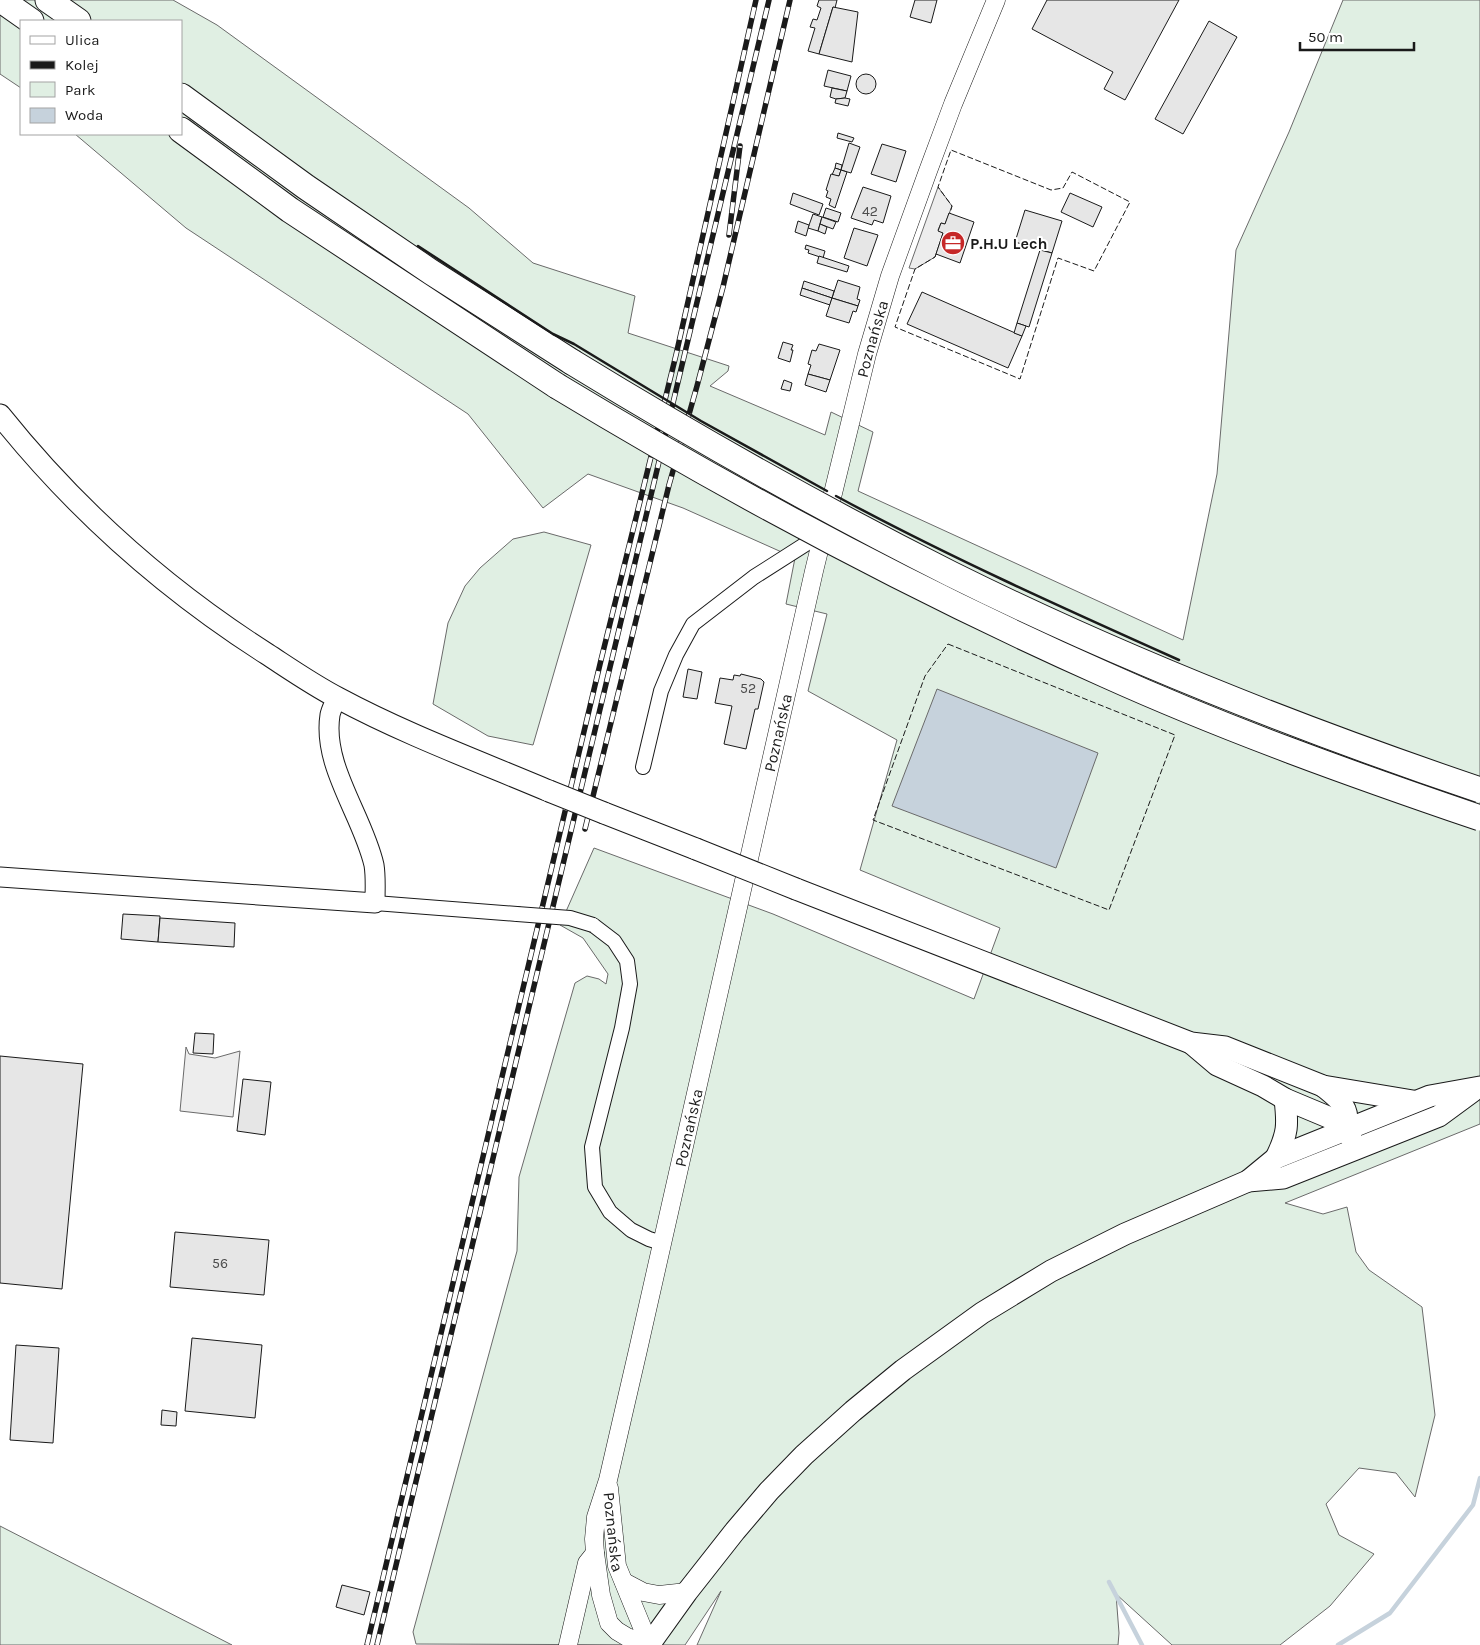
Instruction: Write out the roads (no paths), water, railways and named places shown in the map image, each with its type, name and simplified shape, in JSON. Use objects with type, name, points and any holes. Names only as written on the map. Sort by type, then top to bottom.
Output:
[{"type":"highway","points":[[1,0],[30,20]]},
{"type":"highway","points":[[48,0],[77,20]]},
{"type":"highway","points":[[182,97],[306,187],[407,256],[572,362],[794,492],[944,570],[1120,652],[1332,738],[1480,790]]},
{"type":"highway","points":[[182,131],[290,210],[557,386],[625,428],[781,515],[940,598],[1108,676],[1319,762],[1480,818]]},
{"type":"main road","points":[[0,416],[50,474],[117,541],[206,614],[337,697],[396,728],[796,889],[1191,1043],[1225,1047],[1323,1086],[1414,1102]]},
{"type":"main road","points":[[0,877],[375,903],[374,865],[338,772],[330,740],[330,714],[337,697]]},
{"type":"main road","points":[[1191,1043],[1217,1065],[1328,1117],[1347,1128]]},
{"type":"main road","points":[[1323,1086],[1340,1099],[1345,1108],[1347,1128],[1356,1149]]},
{"type":"main road","points":[[649,1645],[687,1592],[735,1531],[769,1491],[804,1455],[903,1370],[990,1308],[1051,1271],[1125,1234],[1248,1181],[1276,1158],[1430,1096],[1478,1088]]},
{"type":"main road","points":[[1248,1181],[1283,1178],[1439,1116],[1478,1088]]},
{"type":"main road","points":[[1276,1158],[1285,1140],[1288,1125],[1285,1098]]},
{"type":"street","name":"Poznańska","points":[[649,1645],[617,1632],[609,1623],[601,1595],[595,1553],[596,1517],[608,1480],[822,533],[867,354],[890,276],[953,104],[996,0]]},
{"type":"street","points":[[643,768],[661,691],[676,655],[693,624],[754,577],[822,533]]},
{"type":"street","points":[[375,903],[570,918],[592,925],[614,942],[627,961],[630,984],[622,1028],[592,1147],[595,1186],[610,1212],[631,1230],[662,1243]]},
{"type":"street","name":"Poznańska","points":[[608,1480],[617,1566],[649,1645]]},
{"type":"street","name":"Poznańska","points":[[568,1645],[587,1562],[595,1553]]},
{"type":"street","name":"Poznańska","points":[[624,1582],[643,1592],[659,1595],[687,1592]]},
{"type":"water","points":[[937,689],[1098,753],[1056,868],[892,806]]},
{"type":"waterway","points":[[1338,1645],[1390,1613],[1473,1505],[1480,1478]]},
{"type":"waterway","points":[[1109,1582],[1142,1645]]},
{"type":"railway","points":[[367,1645],[601,660],[676,355],[756,0]]},
{"type":"railway","points":[[377,1645],[769,0]]},
{"type":"railway","points":[[585,829],[669,485],[723,287],[790,0]]},
{"type":"railway","points":[[729,235],[740,146]]},
{"type":"place","name":"P.H.U Lech","points":[[953,243]]}]
